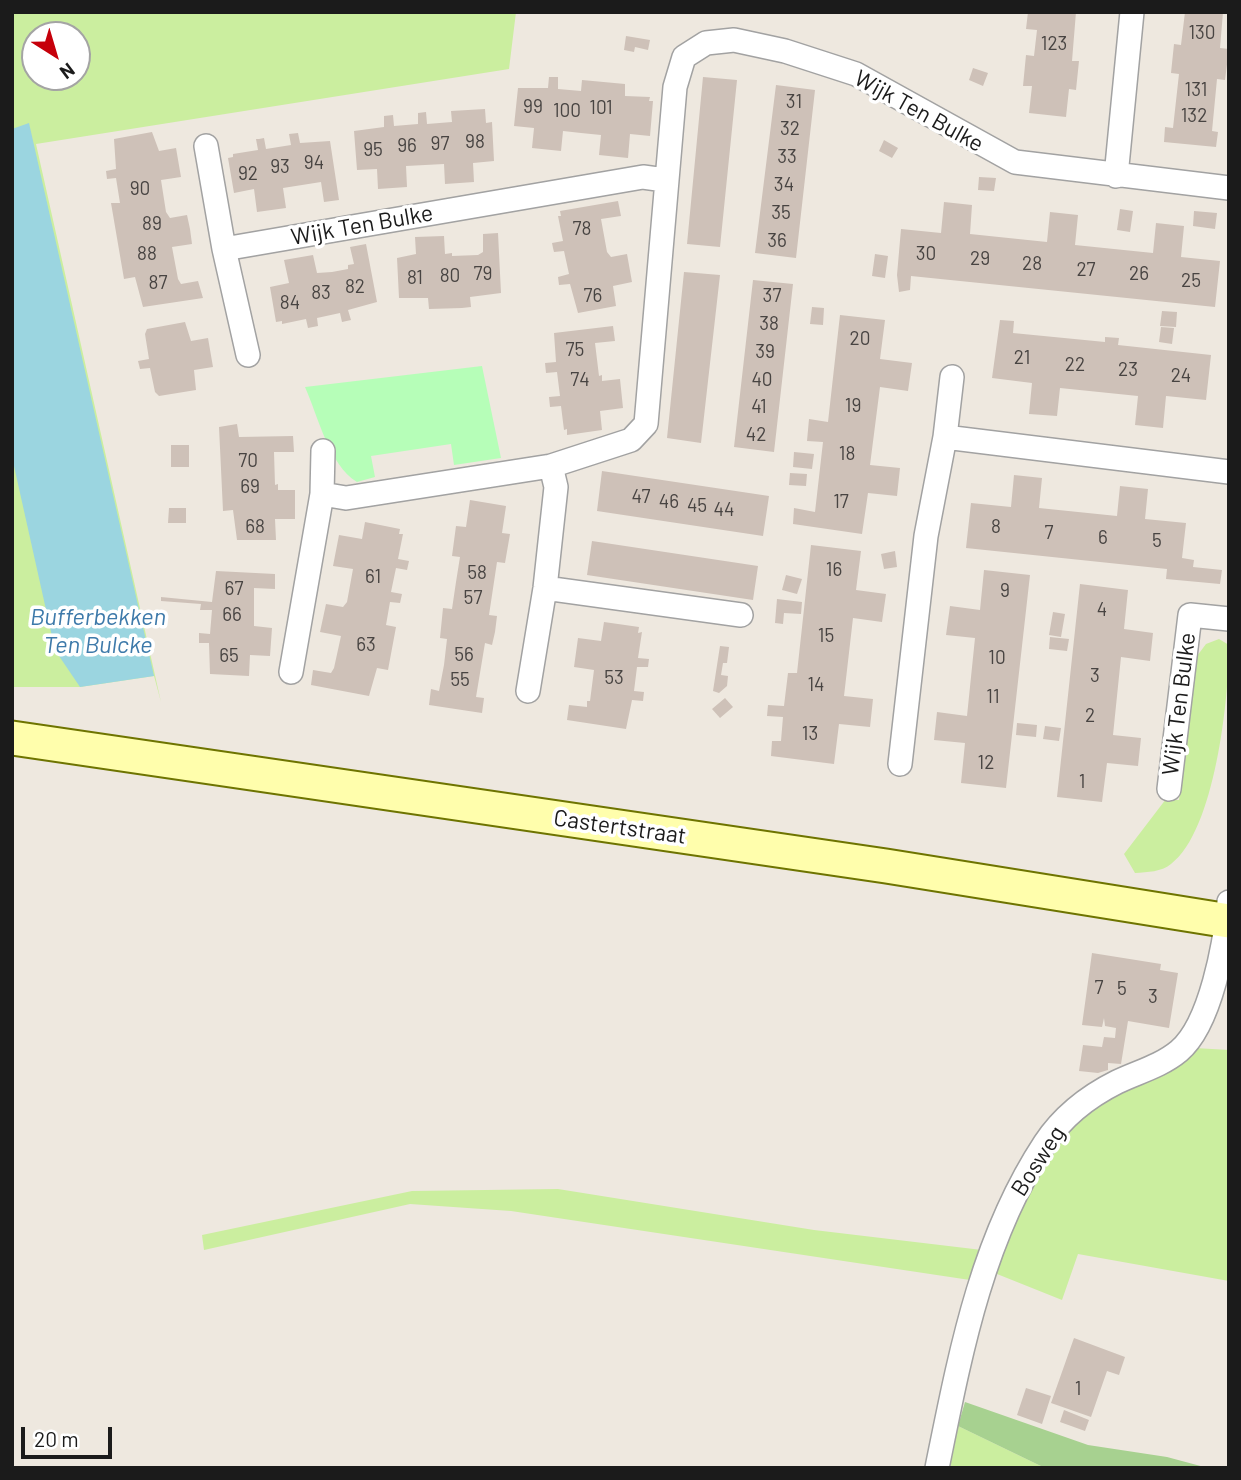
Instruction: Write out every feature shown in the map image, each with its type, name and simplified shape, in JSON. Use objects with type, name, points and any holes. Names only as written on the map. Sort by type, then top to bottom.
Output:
[{"type":"main road","name":"Castertstraat","points":[[12,738],[1228,914]]},
{"type":"street","points":[[1116,176],[1132,12]]},
{"type":"street","name":"Wijk Ten Bulke","points":[[321,494],[346,498],[551,466],[631,440],[646,424],[665,180],[676,87],[684,57],[706,43],[734,40],[785,51],[856,74],[1015,162],[1229,188]]},
{"type":"street","points":[[206,146],[224,249],[248,355]]},
{"type":"street","name":"Wijk Ten Bulke","points":[[224,249],[643,177],[665,180]]},
{"type":"street","points":[[900,764],[926,536],[945,437],[952,377]]},
{"type":"street","points":[[945,437],[1229,472]]},
{"type":"street","points":[[291,672],[321,494],[323,451]]},
{"type":"street","points":[[528,691],[545,588],[556,487],[551,466]]},
{"type":"street","points":[[545,588],[741,615]]},
{"type":"street","name":"Wijk Ten Bulke","points":[[1169,789],[1190,615],[1229,619]]},
{"type":"street","name":"Bosweg","points":[[937,1468],[963,1344],[981,1280],[1012,1198],[1046,1141],[1077,1106],[1181,1050],[1198,1024],[1210,996],[1228,914]]},
{"type":"green space","points":[[12,12],[516,12],[509,69],[36,144],[161,702],[154,676],[80,687],[12,687]]},
{"type":"green space","points":[[482,366],[501,458],[454,465],[451,444],[371,456],[375,477],[357,482],[347,474],[332,452],[305,387]]},
{"type":"green space","points":[[1219,639],[1229,645],[1226,697],[1216,762],[1199,823],[1186,847],[1171,864],[1159,870],[1135,873],[1124,854],[1166,799],[1179,800],[1197,656],[1206,644]]},
{"type":"green space","points":[[1195,1048],[1229,1050],[1229,1281],[1078,1254],[1062,1300],[992,1272],[1028,1187],[1067,1130],[1109,1097]]},
{"type":"green space","points":[[558,1189],[814,1230],[982,1250],[970,1280],[511,1211],[410,1204],[204,1250],[202,1235],[412,1191]]},
{"type":"green space","points":[[965,1402],[1088,1445],[1167,1457],[1208,1468],[1045,1468],[958,1426]]},
{"type":"green space","points":[[958,1426],[1045,1468],[950,1468]]},
{"type":"water","name":"Bufferbekken Ten Bulcke","points":[[29,123],[154,676],[80,687],[55,650],[12,457],[12,129]]},
{"type":"building","points":[[1028,12],[1076,12],[1072,61],[1079,61],[1076,90],[1069,89],[1066,117],[1029,113],[1032,86],[1023,86],[1026,55],[1034,56],[1037,30],[1026,29]]},
{"type":"building","points":[[1185,12],[1223,12],[1220,48],[1229,49],[1225,80],[1217,79],[1212,131],[1218,132],[1216,147],[1164,142],[1165,127],[1173,128],[1179,74],[1171,73],[1174,44],[1181,45]]},
{"type":"building","points":[[626,36],[650,40],[648,50],[635,47],[634,52],[624,50]]},
{"type":"building","points":[[973,68],[988,73],[983,86],[969,80]]},
{"type":"building","points":[[549,77],[558,77],[558,89],[581,91],[582,80],[625,84],[625,96],[650,97],[649,101],[653,101],[650,136],[630,134],[628,158],[599,155],[601,135],[563,131],[561,151],[532,148],[534,128],[514,126],[518,88],[548,88]]},
{"type":"building","points":[[703,77],[737,80],[720,247],[687,244]]},
{"type":"building","points":[[776,85],[815,90],[796,258],[755,253]]},
{"type":"building","points":[[485,109],[486,123],[492,122],[494,161],[473,163],[474,182],[445,184],[444,164],[406,166],[407,187],[378,189],[377,169],[357,170],[354,131],[384,127],[384,116],[393,115],[394,126],[418,124],[418,113],[426,112],[427,124],[452,122],[451,111]]},
{"type":"building","points":[[152,132],[159,151],[176,148],[181,177],[161,180],[166,212],[170,218],[187,215],[190,229],[192,244],[172,247],[178,279],[181,284],[198,281],[203,298],[143,307],[135,277],[124,279],[111,203],[120,203],[116,178],[107,179],[106,171],[116,169],[114,139]]},
{"type":"building","points":[[298,133],[300,143],[330,141],[339,200],[324,202],[321,182],[283,188],[286,208],[257,212],[254,189],[234,193],[228,158],[233,157],[233,154],[258,150],[256,139],[264,138],[266,149],[291,145],[289,134]]},
{"type":"building","points":[[884,140],[898,148],[892,158],[879,151]]},
{"type":"building","points":[[979,177],[996,178],[994,191],[978,190]]},
{"type":"building","points":[[618,201],[621,216],[601,219],[607,252],[611,257],[627,254],[632,282],[613,286],[616,306],[578,313],[570,284],[559,285],[558,277],[569,274],[564,251],[554,252],[552,243],[563,241],[558,216],[561,216],[560,211]]},
{"type":"building","points":[[944,202],[972,205],[970,234],[1047,242],[1050,212],[1078,215],[1075,245],[1153,253],[1156,223],[1184,226],[1181,257],[1220,261],[1215,307],[911,276],[910,290],[899,292],[897,275],[901,229],[941,233]]},
{"type":"building","points":[[1120,209],[1133,211],[1130,232],[1117,230]]},
{"type":"building","points":[[1194,211],[1217,213],[1215,229],[1193,226]]},
{"type":"building","points":[[498,233],[501,293],[470,297],[471,307],[462,308],[429,309],[428,298],[399,298],[397,258],[416,254],[415,237],[444,236],[445,254],[478,255],[483,252],[483,234]]},
{"type":"building","points":[[366,244],[377,302],[348,310],[351,320],[342,322],[340,313],[317,318],[318,326],[308,328],[306,319],[282,324],[282,321],[276,322],[270,287],[289,283],[284,260],[313,255],[317,273],[348,269],[348,265],[354,264],[350,247]]},
{"type":"building","points":[[875,254],[888,256],[885,278],[872,276]]},
{"type":"building","points":[[684,272],[720,275],[701,443],[667,438]]},
{"type":"building","points":[[753,280],[793,284],[774,452],[734,447]]},
{"type":"building","points":[[812,307],[824,308],[823,325],[810,324]]},
{"type":"building","points":[[1162,311],[1177,312],[1176,327],[1160,326]]},
{"type":"building","points":[[840,315],[885,320],[880,359],[912,363],[908,391],[880,387],[870,465],[900,468],[897,496],[868,493],[862,534],[793,524],[794,508],[815,512],[823,442],[807,441],[809,419],[828,422]]},
{"type":"building","points":[[1000,320],[1014,321],[1013,333],[1105,342],[1105,337],[1119,338],[1118,345],[1211,355],[1206,400],[1166,396],[1163,428],[1135,425],[1138,396],[1060,388],[1057,416],[1029,414],[1032,383],[992,378]]},
{"type":"building","points":[[185,322],[191,341],[208,338],[213,367],[194,370],[196,390],[159,396],[155,392],[150,368],[140,369],[138,361],[149,359],[145,334],[147,329]]},
{"type":"building","points":[[613,326],[615,341],[595,343],[599,376],[602,375],[602,381],[620,379],[623,408],[600,411],[602,430],[567,435],[561,406],[550,407],[549,397],[560,396],[557,372],[546,373],[545,363],[556,362],[554,333]]},
{"type":"building","points":[[1161,327],[1174,328],[1172,344],[1159,342]]},
{"type":"building","points":[[237,424],[239,437],[293,436],[294,452],[274,452],[275,485],[278,484],[278,490],[295,490],[295,519],[275,519],[276,540],[237,540],[233,510],[223,511],[219,427]]},
{"type":"building","points":[[171,445],[189,445],[189,467],[171,467]]},
{"type":"building","points":[[794,452],[814,454],[812,469],[793,467]]},
{"type":"building","points":[[602,471],[769,496],[763,536],[597,511]]},
{"type":"building","points":[[790,473],[807,474],[806,486],[789,485]]},
{"type":"building","points":[[1014,475],[1042,478],[1039,508],[1117,516],[1120,486],[1148,489],[1145,519],[1186,523],[1182,558],[1194,560],[1193,567],[1222,570],[1220,584],[1166,579],[1167,569],[966,548],[971,503],[1011,507]]},
{"type":"building","points":[[470,500],[506,506],[502,533],[510,534],[505,563],[497,562],[489,615],[497,616],[495,632],[492,645],[485,643],[476,697],[484,698],[482,713],[429,705],[431,689],[439,691],[444,665],[447,639],[440,638],[443,608],[452,609],[460,557],[452,556],[456,526],[466,527]]},
{"type":"building","points":[[169,508],[186,508],[186,523],[168,523]]},
{"type":"building","points":[[365,522],[400,529],[399,534],[403,534],[398,559],[409,561],[407,570],[396,568],[391,592],[402,594],[400,603],[390,602],[386,625],[396,627],[388,670],[377,668],[369,696],[311,685],[313,670],[331,673],[341,636],[320,632],[326,604],[343,607],[347,602],[353,569],[333,566],[339,535],[362,539]]},
{"type":"building","points":[[592,541],[758,566],[753,600],[587,575]]},
{"type":"building","points":[[811,545],[861,551],[856,590],[886,594],[882,622],[853,618],[844,696],[873,699],[870,727],[839,724],[834,764],[771,756],[772,741],[781,741],[783,717],[767,716],[768,705],[784,706],[788,673],[797,673]]},
{"type":"building","points":[[895,551],[897,567],[884,569],[881,554]]},
{"type":"building","points":[[984,570],[1030,575],[1006,788],[961,783],[965,743],[934,740],[937,712],[967,716],[975,638],[946,635],[950,606],[980,610]]},
{"type":"building","points":[[216,571],[275,574],[275,589],[254,588],[254,626],[272,628],[270,656],[250,655],[249,676],[210,674],[209,643],[199,643],[199,633],[210,634],[212,610],[200,610],[201,604],[161,601],[161,597],[212,602]]},
{"type":"building","points":[[786,575],[802,579],[797,594],[782,590]]},
{"type":"building","points":[[1080,584],[1128,590],[1124,629],[1153,633],[1150,661],[1121,657],[1113,735],[1141,738],[1138,766],[1107,763],[1102,802],[1057,797]]},
{"type":"building","points":[[777,599],[802,602],[801,614],[784,613],[783,624],[775,623]]},
{"type":"building","points":[[1053,612],[1065,614],[1061,637],[1049,635]]},
{"type":"building","points":[[604,622],[639,627],[638,633],[642,632],[638,658],[649,659],[648,667],[637,667],[634,691],[644,692],[643,701],[632,700],[626,729],[567,720],[569,705],[587,707],[587,701],[590,701],[594,670],[574,667],[578,638],[601,641]]},
{"type":"building","points":[[1050,637],[1069,639],[1067,651],[1049,649]]},
{"type":"building","points":[[720,646],[729,647],[727,663],[723,663],[721,675],[728,676],[727,686],[719,693],[713,691]]},
{"type":"building","points":[[725,698],[733,707],[720,718],[712,709]]},
{"type":"building","points":[[1017,723],[1037,725],[1036,737],[1016,735]]},
{"type":"building","points":[[1045,726],[1061,728],[1059,741],[1043,739]]},
{"type":"building","points":[[1092,953],[1161,964],[1160,970],[1178,973],[1169,1028],[1128,1021],[1121,1064],[1108,1063],[1108,1070],[1098,1073],[1079,1071],[1083,1045],[1102,1047],[1104,1037],[1115,1038],[1116,1028],[1105,1026],[1104,1018],[1102,1027],[1082,1025]]},
{"type":"building","points":[[1074,1338],[1125,1357],[1119,1375],[1107,1371],[1091,1417],[1051,1403]]},
{"type":"building","points":[[1026,1388],[1051,1396],[1042,1424],[1017,1415]]},
{"type":"building","points":[[1064,1410],[1089,1420],[1085,1431],[1060,1422]]}]
